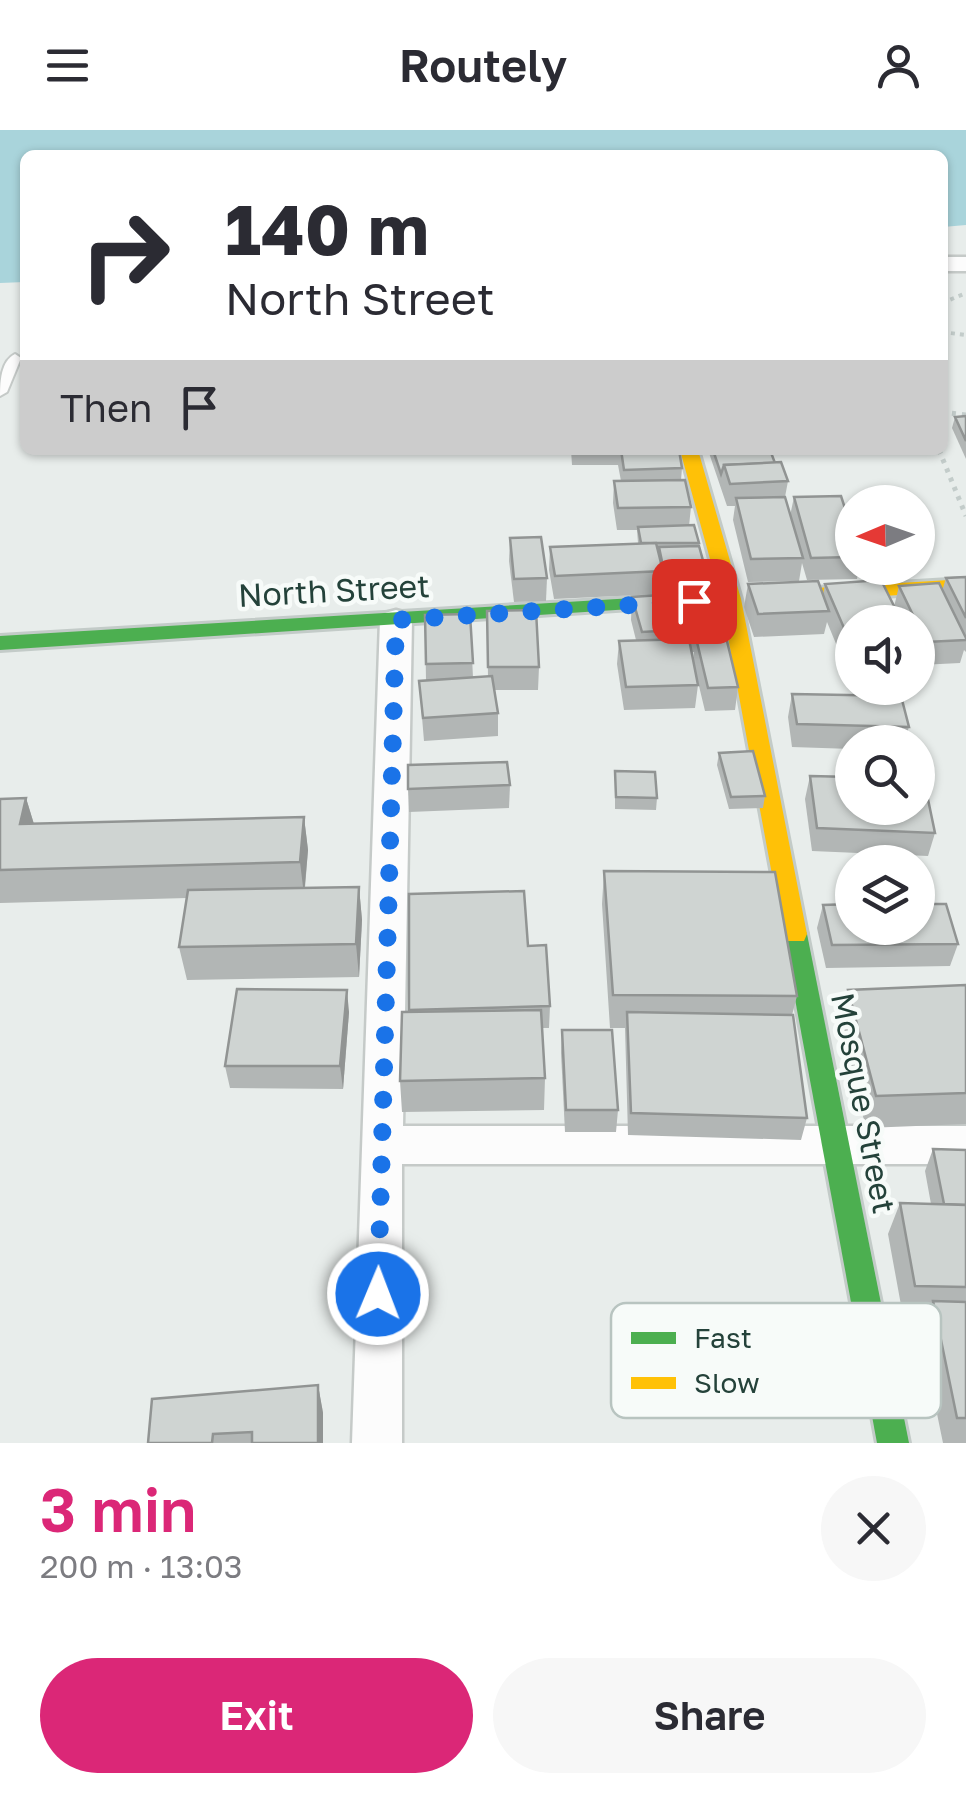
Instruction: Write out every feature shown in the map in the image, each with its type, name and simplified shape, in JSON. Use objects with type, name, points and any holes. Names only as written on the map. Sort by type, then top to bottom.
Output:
[{"type":"street","name":"Mosque Street","points":[[691,455],[741,598],[867,1303]]},
{"type":"street","points":[[790,595],[966,585]]},
{"type":"street","name":"North Street","points":[[0,644],[741,598]]},
{"type":"street","points":[[376,1443],[380,1145],[396,620]]},
{"type":"street","points":[[380,1145],[966,1145]]},
{"type":"street","name":"Mosque Street","points":[[888,1418],[893,1443]]},
{"type":"lane","points":[[0,392],[4,373],[16,358]]},
{"type":"path","points":[[941,455],[966,516]]},
{"type":"water","points":[[0,130],[966,130],[966,225],[948,227],[948,150],[20,150],[20,282],[0,283]]},
{"type":"building","points":[[966,416],[966,441],[955,417]]},
{"type":"building","points":[[622,455],[680,455],[682,468],[624,470]]},
{"type":"building","points":[[715,455],[772,455],[775,463],[724,465],[721,474]]},
{"type":"building","points":[[781,462],[788,481],[730,484],[724,465]]},
{"type":"building","points":[[685,480],[691,507],[618,508],[614,481]]},
{"type":"building","points":[[835,496],[835,557],[811,558],[794,497]]},
{"type":"building","points":[[785,497],[803,558],[751,559],[736,498]]},
{"type":"building","points":[[694,525],[699,543],[641,543],[638,527]]},
{"type":"building","points":[[541,537],[547,578],[514,579],[510,538]]},
{"type":"building","points":[[656,543],[663,571],[555,576],[550,547]]},
{"type":"building","points":[[699,546],[707,575],[665,576],[659,547]]},
{"type":"building","points":[[966,577],[966,618],[946,578]]},
{"type":"building","points":[[818,581],[829,611],[758,614],[748,584]]},
{"type":"building","points":[[939,583],[966,640],[935,642],[935,605],[908,605],[899,586]]},
{"type":"building","points":[[825,584],[884,585],[894,605],[835,607]]},
{"type":"building","points":[[717,591],[728,627],[642,632],[632,597]]},
{"type":"building","points":[[536,610],[539,667],[488,667],[487,611]]},
{"type":"building","points":[[470,614],[473,663],[426,664],[425,615]]},
{"type":"building","points":[[726,637],[738,687],[708,688],[696,638]]},
{"type":"building","points":[[689,639],[698,685],[626,687],[619,641]]},
{"type":"building","points":[[492,676],[498,713],[423,718],[419,681]]},
{"type":"building","points":[[792,694],[835,695],[835,705],[903,705],[908,725],[835,725],[797,724]]},
{"type":"building","points":[[753,751],[765,796],[731,797],[719,753]]},
{"type":"building","points":[[507,762],[510,785],[408,789],[408,765]]},
{"type":"building","points":[[615,771],[655,772],[657,798],[616,797]]},
{"type":"building","points":[[810,776],[835,777],[835,825],[933,825],[935,833],[817,828]]},
{"type":"building","points":[[26,798],[20,824],[304,817],[300,862],[0,870],[0,799]]},
{"type":"building","points":[[604,871],[775,872],[797,996],[613,995]]},
{"type":"building","points":[[359,887],[356,944],[179,947],[188,890]]},
{"type":"building","points":[[524,891],[528,946],[546,945],[550,1006],[409,1010],[409,894]]},
{"type":"building","points":[[935,904],[946,904],[958,944],[935,944]]},
{"type":"building","points":[[823,905],[835,905],[835,945],[832,945]]},
{"type":"building","points":[[966,985],[966,1093],[876,1096],[848,990]]},
{"type":"building","points":[[237,989],[347,990],[340,1066],[225,1066]]},
{"type":"building","points":[[541,1010],[545,1078],[400,1081],[402,1012]]},
{"type":"building","points":[[627,1012],[793,1015],[807,1118],[631,1113]]},
{"type":"building","points":[[562,1030],[612,1030],[618,1110],[566,1110]]},
{"type":"building","points":[[933,1149],[966,1150],[966,1205],[944,1204]]},
{"type":"building","points":[[900,1203],[966,1205],[966,1287],[915,1286]]},
{"type":"building","points":[[966,1302],[966,1418],[957,1418],[941,1340],[941,1303],[933,1303]]},
{"type":"building","points":[[318,1385],[318,1443],[252,1443],[252,1432],[213,1434],[212,1443],[148,1443],[152,1399]]},
{"type":"traffic: fast","points":[[0,643],[701,600]]},
{"type":"traffic: fast","points":[[795,934],[866,1303]]},
{"type":"traffic: fast","points":[[888,1418],[893,1443]]},
{"type":"traffic: slow","points":[[690,455],[731,599],[795,934]]},
{"type":"traffic: slow","points":[[816,594],[966,585]]},
{"type":"route","points":[[378,1294],[396,620],[694,601]]}]
